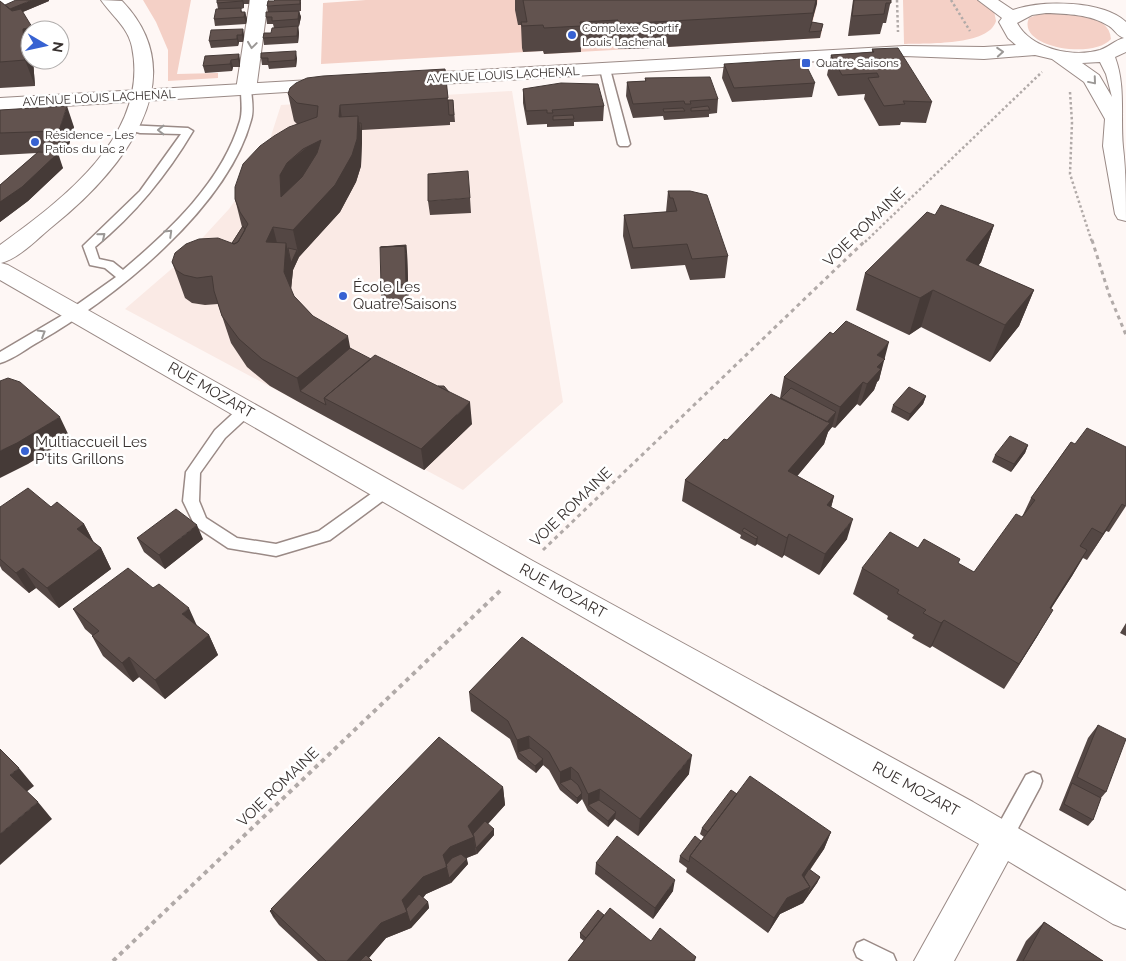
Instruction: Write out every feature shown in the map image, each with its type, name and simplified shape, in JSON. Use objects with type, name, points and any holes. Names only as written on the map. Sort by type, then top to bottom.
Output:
[{"type":"street","points":[[0,4],[10,0]]},
{"type":"street","points":[[0,256],[53,217],[94,177],[130,127],[142,96],[145,62],[136,32],[118,7],[110,0]]},
{"type":"street","points":[[246,90],[259,0]]},
{"type":"street","points":[[987,0],[1010,22],[1023,41],[1063,58],[1092,79],[1115,119],[1113,146],[1126,214]]},
{"type":"street","points":[[1105,0],[1121,37],[1112,64],[1122,94],[1123,109],[1115,119]]},
{"type":"street","points":[[1041,1],[1083,6],[1121,37]]},
{"type":"street","name":"AVENUE LOUIS LACHENAL","points":[[390,81],[917,50],[977,42],[1010,22],[1015,10],[1041,1]]},
{"type":"street","points":[[1063,58],[1083,58],[1121,37]]},
{"type":"street","name":"AVENUE LOUIS LACHENAL","points":[[917,50],[984,54],[1038,49]]},
{"type":"street","name":"AVENUE LOUIS LACHENAL","points":[[0,104],[342,84]]},
{"type":"street","name":"RUE MOZART","points":[[0,270],[523,569],[1002,838],[1126,911]]},
{"type":"street","points":[[933,961],[1002,838]]},
{"type":"lane","points":[[605,68],[624,144]]},
{"type":"lane","points":[[0,358],[76,313],[123,276],[197,207],[229,161],[246,119],[246,90]]},
{"type":"lane","points":[[123,276],[110,265],[94,262],[90,246],[112,228],[142,196],[172,160],[188,131],[140,130],[130,127]]},
{"type":"lane","points":[[246,410],[220,434],[193,472],[191,501],[200,522],[234,544],[276,550],[324,536],[387,490]]},
{"type":"lane","points":[[1002,838],[1033,781]]},
{"type":"lane","points":[[864,950],[886,961]]},
{"type":"path","points":[[1063,58],[1052,72],[1066,78],[1071,99],[1070,174],[1108,294],[1126,335]]},
{"type":"path","name":"VOIE ROMAINE","points":[[113,961],[1044,70]]},
{"type":"shaded area","points":[[143,0],[191,0],[177,74],[218,73],[218,78],[168,81],[168,50],[156,22]]},
{"type":"shaded area","name":"Complexe Sportif Louis Lachenal","points":[[366,0],[818,0],[811,29],[822,31],[820,38],[544,54],[543,51],[321,64],[323,3]]},
{"type":"shaded area","points":[[903,0],[979,0],[994,11],[996,21],[991,29],[982,35],[970,39],[941,43],[904,44]]},
{"type":"shaded area","points":[[1046,11],[1075,13],[1095,19],[1109,30],[1111,39],[1102,45],[1089,49],[1058,47],[1044,43],[1034,36],[1028,28],[1029,18]]},
{"type":"shaded area","name":"École Les Quatre Saisons","points":[[512,91],[563,402],[463,490],[125,309],[183,259],[229,209],[246,185],[270,139],[281,105]]},
{"type":"building","points":[[16,0],[32,0],[10,9],[5,5]]},
{"type":"building","points":[[217,0],[242,0],[242,1],[217,3]]},
{"type":"building","points":[[300,0],[300,4],[267,6],[268,1]]},
{"type":"building","points":[[523,0],[816,0],[813,13],[618,24],[618,20],[580,22],[581,26],[544,28],[543,25],[522,26],[521,22],[527,22]]},
{"type":"building","points":[[854,0],[891,0],[891,3],[886,3],[884,14],[852,16]]},
{"type":"building","points":[[0,1],[12,11],[21,9],[28,20],[20,20],[20,60],[0,62]]},
{"type":"building","points":[[241,8],[241,12],[245,12],[244,17],[214,19],[216,9]]},
{"type":"building","points":[[299,11],[298,19],[272,21],[272,17],[266,17],[266,12]]},
{"type":"building","points":[[812,22],[823,24],[821,31],[809,32]]},
{"type":"building","points":[[298,26],[297,36],[263,38],[264,33],[271,33],[272,28]]},
{"type":"building","points":[[243,29],[242,35],[237,35],[237,39],[209,41],[211,30]]},
{"type":"building","points":[[898,48],[932,102],[903,101],[905,104],[884,106],[868,78],[879,77],[877,73],[842,75],[831,55],[874,52],[872,49]]},
{"type":"building","points":[[296,51],[295,60],[268,62],[268,58],[261,58],[261,53]]},
{"type":"building","points":[[239,54],[238,59],[231,60],[230,64],[203,66],[205,56]]},
{"type":"building","points":[[803,59],[815,83],[734,88],[724,64]]},
{"type":"building","points":[[445,69],[448,98],[340,105],[339,117],[358,116],[357,139],[352,155],[335,185],[293,230],[273,227],[266,242],[286,243],[284,272],[294,296],[313,316],[348,336],[297,378],[262,359],[239,339],[222,316],[214,291],[212,276],[197,278],[184,275],[176,270],[172,262],[175,253],[186,244],[199,239],[218,238],[234,244],[238,242],[248,224],[240,212],[235,199],[235,187],[243,164],[260,146],[274,136],[289,127],[317,117],[318,106],[297,103],[288,94],[290,88],[296,83],[307,78]],"holes":[[[321,140],[317,153],[302,177],[281,197],[280,175],[287,163],[303,149]]]},
{"type":"building","points":[[710,77],[718,99],[690,101],[691,104],[685,104],[684,101],[633,104],[627,82],[646,81],[645,78]]},
{"type":"building","points":[[561,83],[598,84],[604,106],[552,110],[553,113],[547,113],[547,110],[526,111],[523,89]]},
{"type":"building","points":[[448,100],[453,100],[454,115],[449,115]]},
{"type":"building","points":[[67,106],[59,131],[0,133],[0,110]]},
{"type":"building","points":[[708,106],[710,110],[691,111],[691,108]]},
{"type":"building","points":[[683,108],[685,111],[664,112],[663,109]]},
{"type":"building","points":[[573,115],[574,119],[553,120],[553,116]]},
{"type":"building","points":[[38,152],[58,153],[22,187],[0,202],[0,185]]},
{"type":"building","points":[[468,171],[470,198],[428,201],[428,174]]},
{"type":"building","points":[[668,191],[690,191],[707,195],[728,256],[692,259],[687,244],[633,248],[624,215],[677,211],[673,198],[670,198]]},
{"type":"building","points":[[941,205],[994,225],[966,260],[1034,290],[1005,325],[933,290],[920,298],[865,273],[927,212],[935,215]]},
{"type":"building","points":[[243,226],[245,230],[238,242],[232,243]]},
{"type":"building","points":[[405,246],[406,284],[381,286],[380,247]]},
{"type":"building","points":[[288,248],[297,250],[291,263]]},
{"type":"building","points":[[407,291],[408,300],[382,302],[382,293]]},
{"type":"building","points":[[846,321],[889,342],[877,355],[885,359],[877,367],[881,369],[867,384],[863,382],[840,407],[784,377],[830,332],[833,334]]},
{"type":"building","points":[[350,348],[371,359],[324,398],[326,405],[300,391]]},
{"type":"building","points":[[375,355],[470,402],[421,449],[324,398]]},
{"type":"building","points":[[8,378],[20,382],[60,417],[0,451],[0,381]]},
{"type":"building","points":[[438,386],[444,386],[449,392]]},
{"type":"building","points":[[909,387],[926,396],[910,414],[893,405]]},
{"type":"building","points":[[791,388],[836,412],[827,422],[781,398]]},
{"type":"building","points":[[771,394],[830,423],[788,471],[834,496],[827,505],[853,519],[825,554],[789,534],[787,538],[685,480]]},
{"type":"building","points":[[1087,428],[1126,447],[1126,504],[1125,506],[1122,504],[1103,534],[1092,528],[1080,546],[1087,550],[1050,608],[1053,610],[1019,664],[944,620],[941,623],[923,613],[926,610],[897,593],[899,590],[862,568],[890,532],[918,548],[924,539],[960,559],[958,563],[974,572],[1016,514],[1022,517],[1035,500],[1031,498],[1071,442],[1075,444]]},
{"type":"building","points":[[1010,436],[1028,445],[1014,464],[995,455]]},
{"type":"building","points":[[28,488],[51,507],[57,502],[84,524],[77,529],[101,548],[47,588],[23,568],[16,573],[0,559],[0,507]]},
{"type":"building","points":[[176,509],[197,525],[159,555],[137,538]]},
{"type":"building","points":[[744,528],[758,537],[756,539],[742,531]]},
{"type":"building","points":[[128,568],[153,588],[159,584],[189,608],[182,614],[209,635],[155,680],[129,657],[122,663],[92,636],[99,631],[73,609]]},
{"type":"building","points":[[522,637],[692,755],[640,819],[600,789],[588,794],[578,773],[571,767],[560,772],[549,752],[529,736],[517,740],[508,721],[469,692]]},
{"type":"building","points":[[1098,725],[1126,739],[1106,792],[1077,777]]},
{"type":"building","points":[[439,737],[503,787],[468,826],[474,837],[450,847],[443,855],[447,867],[423,877],[402,900],[407,912],[381,923],[347,961],[326,961],[271,909]]},
{"type":"building","points":[[530,748],[543,759],[535,766],[518,752]]},
{"type":"building","points":[[0,749],[19,768],[10,775],[38,802],[0,834]]},
{"type":"building","points":[[750,776],[831,832],[802,875],[810,887],[787,898],[774,918],[690,856]]},
{"type":"building","points":[[571,779],[578,785],[582,793],[577,798],[560,783]]},
{"type":"building","points":[[1072,783],[1101,798],[1093,820],[1064,804]]},
{"type":"building","points":[[731,790],[737,794],[708,832],[702,828]]},
{"type":"building","points":[[599,800],[616,812],[608,821],[588,805]]},
{"type":"building","points":[[485,821],[494,829],[476,848],[473,834]]},
{"type":"building","points":[[617,836],[675,880],[655,908],[596,863]]},
{"type":"building","points":[[695,836],[701,841],[690,856],[689,862],[680,856]]},
{"type":"building","points":[[461,854],[467,859],[449,878],[446,865],[452,858]]},
{"type":"building","points":[[809,869],[820,877],[805,897],[810,887],[804,877]]},
{"type":"building","points":[[419,894],[428,902],[410,922],[406,909]]},
{"type":"building","points":[[610,908],[651,941],[660,928],[696,957],[693,961],[568,961]]},
{"type":"building","points":[[598,910],[604,915],[586,938],[580,933]]},
{"type":"building","points":[[1044,922],[1103,961],[1023,961]]},
{"type":"building","points":[[366,955],[372,961],[360,961]]},
{"type":"place","name":"Complexe Sportif Louis Lachenal","points":[[572,35]]},
{"type":"place","name":"Quatre Saisons","points":[[806,63]]},
{"type":"place","name":"Résidence - Les Patios du lac 2","points":[[35,142]]},
{"type":"place","name":"École Les Quatre Saisons","points":[[343,296]]},
{"type":"place","name":"Multiaccueil Les P'tits Grillons","points":[[25,451]]}]
